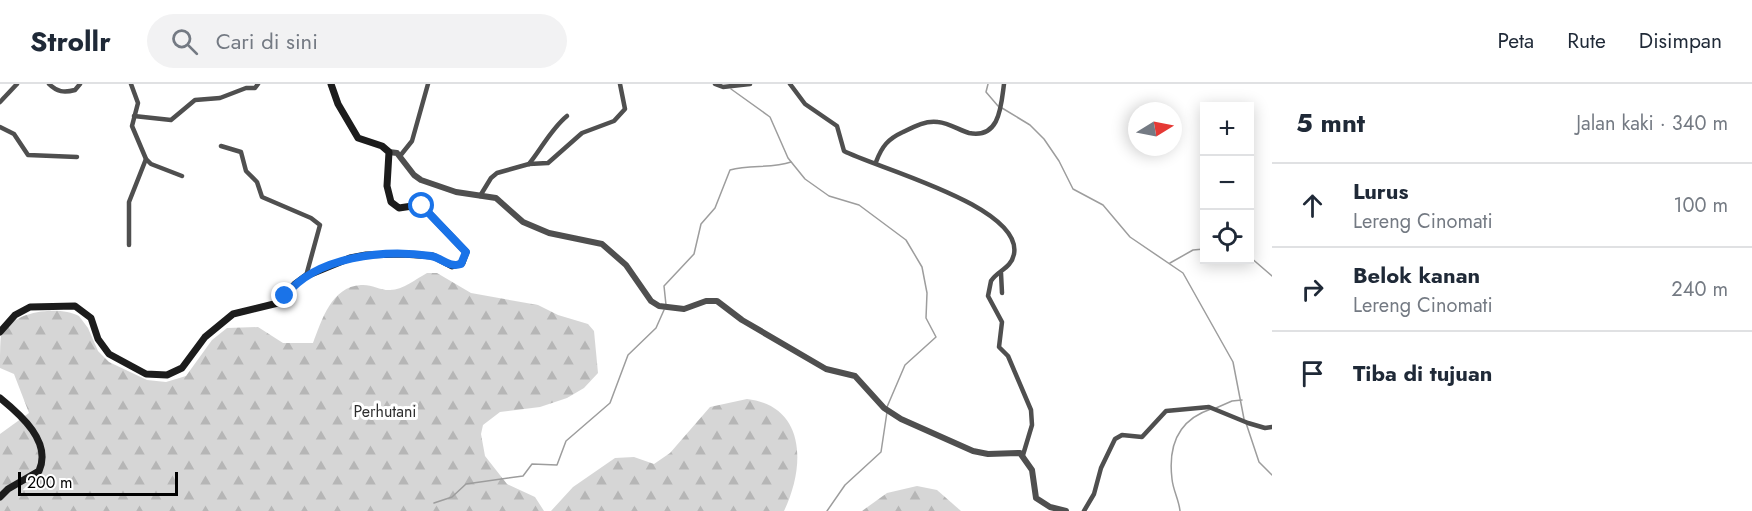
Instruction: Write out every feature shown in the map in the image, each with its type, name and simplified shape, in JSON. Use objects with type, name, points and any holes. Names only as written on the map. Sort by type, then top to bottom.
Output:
[{"type":"main road","points":[[0,332],[15,315],[30,307],[64,304],[75,306],[91,318],[98,339],[109,354],[146,374],[167,375],[183,368],[205,338],[223,321],[245,310],[278,303],[295,284],[306,276],[366,255],[433,256],[454,266],[464,262],[466,252],[425,208],[419,205],[399,208],[391,202],[387,186],[389,152],[382,146],[358,138],[338,104],[331,84]]},
{"type":"main road","points":[[0,398],[20,415],[35,435],[44,457],[39,471],[8,489],[0,497]]},
{"type":"street","points":[[0,102],[17,84]]},
{"type":"street","points":[[49,84],[55,90],[62,92],[75,90],[80,84]]},
{"type":"street","points":[[131,84],[138,102],[132,128],[146,159],[151,164],[182,176]]},
{"type":"street","points":[[134,116],[171,120],[195,100],[220,98],[246,88],[255,88],[258,84]]},
{"type":"street","points":[[400,156],[412,141],[428,84]]},
{"type":"street","points":[[480,196],[491,178],[497,173],[529,164],[548,163],[582,133],[620,117],[626,105],[620,84]]},
{"type":"street","points":[[715,84],[723,87],[750,84]]},
{"type":"street","points":[[790,84],[805,104],[837,126],[844,151],[876,162],[944,192],[1002,224],[1014,246],[1010,263],[991,281],[988,296],[1002,322],[999,347],[1008,356],[1031,410],[1032,425],[1023,455]]},
{"type":"street","points":[[876,162],[887,140],[911,128],[938,122],[979,134],[989,130],[996,124],[1004,84]]},
{"type":"street","points":[[529,164],[543,148],[556,125],[567,116]]},
{"type":"street","points":[[0,127],[14,134],[28,154],[77,157]]},
{"type":"street","points":[[221,147],[241,152],[245,170],[257,182],[262,197],[311,218],[320,225],[306,276]]},
{"type":"street","points":[[389,152],[400,156],[414,175],[421,180],[456,192],[501,201],[515,217],[549,233],[602,244],[626,265],[651,301],[659,306],[668,309],[684,309],[711,301],[722,303],[742,320],[815,363],[826,369],[855,376],[886,410],[973,451],[1023,455],[1032,470],[1036,498],[1050,507],[1066,511]]},
{"type":"street","points":[[129,245],[129,202],[146,159]]},
{"type":"street","points":[[1001,273],[1002,292]]},
{"type":"street","points":[[1084,511],[1094,494],[1101,468],[1117,437],[1142,437],[1166,411],[1215,409],[1248,423],[1265,428],[1272,427]]},
{"type":"green space","name":"Perhutani","points":[[427,273],[437,273],[471,293],[538,305],[558,315],[588,324],[594,331],[598,373],[584,388],[567,398],[540,407],[500,412],[483,425],[481,434],[485,456],[507,484],[535,497],[544,511],[0,511],[0,434],[29,413],[14,374],[0,368],[1,335],[15,320],[36,312],[48,311],[60,311],[79,316],[88,328],[98,351],[109,362],[147,380],[166,382],[186,376],[212,340],[227,328],[258,327],[283,343],[313,343],[329,306],[342,292],[361,285],[394,290]]},
{"type":"green space","points":[[747,399],[767,404],[781,413],[791,426],[796,442],[796,476],[784,511],[551,511],[573,487],[615,458],[634,457],[654,464],[670,453],[710,407]]},
{"type":"green space","points":[[917,486],[937,490],[961,511],[862,511],[887,493]]},
{"type":"waterway","points":[[988,84],[986,92],[998,106]]},
{"type":"waterway","points":[[731,89],[770,117],[788,158],[805,179],[829,196],[859,205],[906,240],[922,267],[927,293],[926,318],[936,337],[905,365],[887,407]]},
{"type":"waterway","points":[[1002,108],[1030,125],[1044,139],[1059,161],[1073,189],[1103,205],[1130,237],[1183,273],[1233,362],[1244,419]]},
{"type":"waterway","points":[[666,305],[664,286],[694,254],[701,224],[715,208],[730,170],[791,162]]},
{"type":"waterway","points":[[1170,263],[1193,250],[1200,249]]},
{"type":"waterway","points":[[1254,260],[1272,276]]},
{"type":"waterway","points":[[434,503],[452,497],[466,484],[523,476],[532,464],[557,465],[566,441],[610,403],[628,355],[656,328],[664,310]]},
{"type":"waterway","points":[[1216,408],[1232,401],[1242,400]]},
{"type":"waterway","points":[[1180,511],[1172,479],[1174,445],[1183,427],[1190,420],[1211,409]]},
{"type":"waterway","points":[[827,511],[845,485],[881,452],[887,412]]},
{"type":"waterway","points":[[1246,423],[1259,462],[1272,475]]},
{"type":"route","points":[[285,296],[306,276],[358,256],[402,254],[433,256],[452,266],[464,262],[466,252],[422,206]]}]
